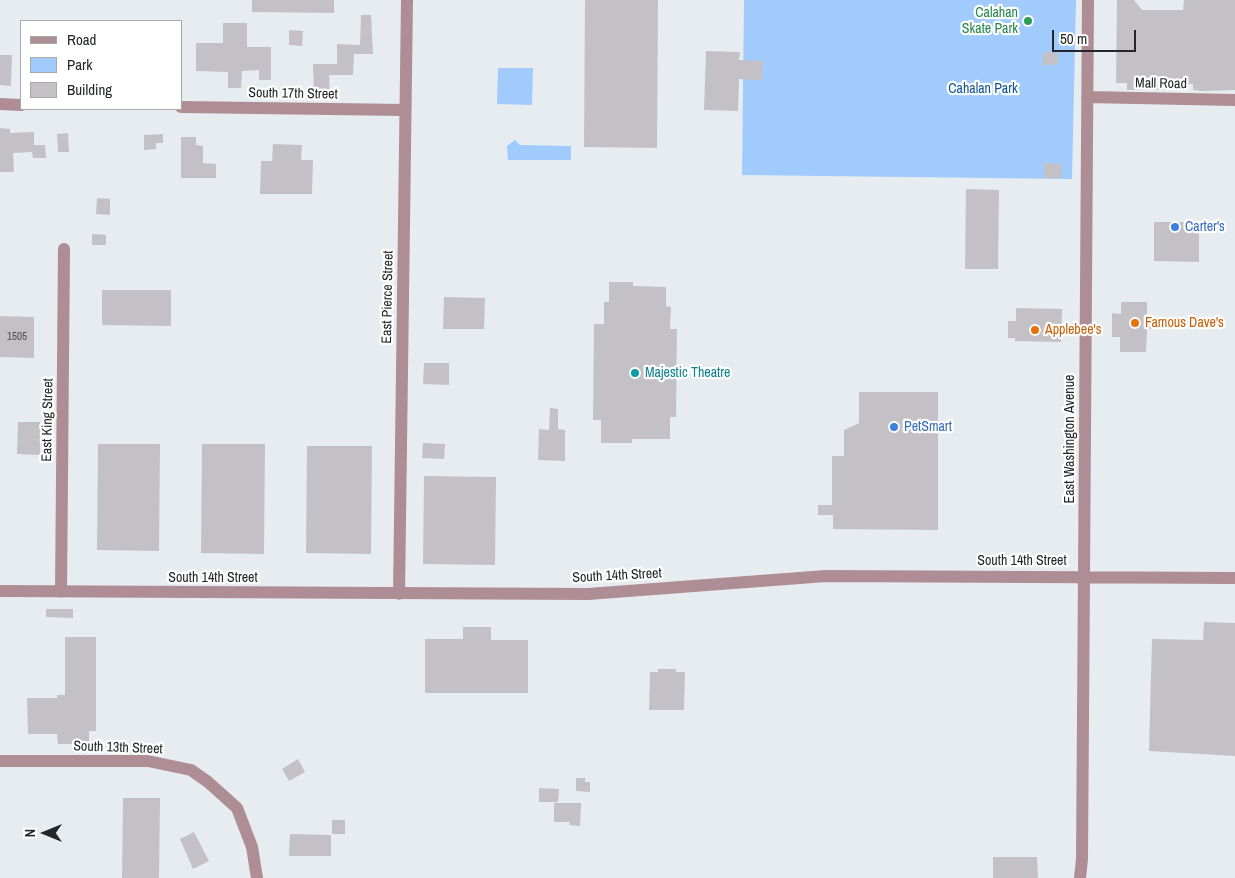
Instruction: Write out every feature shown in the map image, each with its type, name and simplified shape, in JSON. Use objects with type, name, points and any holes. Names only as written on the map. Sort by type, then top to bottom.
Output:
[{"type":"street","name":"East Pierce Street","points":[[399,594],[407,0]]},
{"type":"street","name":"East Washington Avenue","points":[[1080,878],[1082,859],[1088,0]]},
{"type":"street","name":"Mall Road","points":[[1087,97],[1235,100]]},
{"type":"street","points":[[0,104],[20,105]]},
{"type":"street","name":"South 17th Street","points":[[182,107],[405,110]]},
{"type":"street","name":"East King Street","points":[[61,592],[64,249]]},
{"type":"street","name":"South 14th Street","points":[[0,591],[588,594],[826,576],[1235,578]]},
{"type":"street","name":"South 13th Street","points":[[0,761],[148,761],[191,770],[208,782],[236,808],[252,847],[257,878]]},
{"type":"green space","name":"Cahalan Park","points":[[744,0],[1076,0],[1072,179],[742,175]]},
{"type":"green space","points":[[498,68],[533,68],[532,105],[497,104]]},
{"type":"green space","points":[[515,140],[520,145],[571,146],[571,160],[508,160],[507,146]]},
{"type":"building","points":[[252,0],[334,0],[334,13],[252,12]]},
{"type":"building","points":[[585,0],[658,0],[657,148],[584,147]]},
{"type":"building","points":[[1117,0],[1134,0],[1142,10],[1183,10],[1184,0],[1235,0],[1235,90],[1202,91],[1193,90],[1193,84],[1172,84],[1172,90],[1127,90],[1127,83],[1116,83]]},
{"type":"building","points":[[361,15],[371,15],[373,54],[354,54],[353,75],[329,75],[330,96],[314,96],[313,64],[337,64],[337,44],[360,45]]},
{"type":"building","points":[[223,23],[247,23],[247,47],[271,47],[271,80],[259,80],[259,70],[242,71],[241,88],[228,88],[228,72],[196,71],[196,43],[223,43]]},
{"type":"building","points":[[289,30],[303,31],[302,46],[289,45]]},
{"type":"building","points":[[706,51],[740,52],[739,60],[763,61],[762,80],[739,79],[738,111],[704,110]]},
{"type":"building","points":[[1043,52],[1058,53],[1058,65],[1043,65]]},
{"type":"building","points":[[0,55],[12,55],[11,86],[0,85]]},
{"type":"building","points":[[0,128],[10,129],[10,133],[34,132],[34,145],[45,145],[46,158],[33,158],[32,152],[13,153],[14,172],[0,172]]},
{"type":"building","points":[[68,133],[69,152],[58,152],[57,134]]},
{"type":"building","points":[[163,134],[163,143],[156,143],[156,149],[144,150],[144,135]]},
{"type":"building","points":[[181,137],[196,137],[196,145],[203,146],[203,163],[216,164],[216,178],[181,178]]},
{"type":"building","points":[[273,144],[302,145],[301,160],[313,160],[312,194],[260,194],[261,161],[272,161]]},
{"type":"building","points":[[1044,163],[1062,164],[1061,178],[1044,178]]},
{"type":"building","points":[[966,189],[999,190],[998,269],[965,269]]},
{"type":"building","points":[[97,198],[110,199],[110,215],[96,214]]},
{"type":"building","points":[[1154,222],[1199,222],[1199,262],[1154,261]]},
{"type":"building","points":[[92,234],[106,235],[106,245],[92,245]]},
{"type":"building","name":"Majestic Theatre","points":[[609,282],[633,282],[633,286],[666,287],[666,306],[671,307],[670,329],[677,329],[676,417],[670,417],[670,439],[632,439],[632,443],[601,443],[601,420],[593,420],[594,324],[604,324],[604,302],[609,302]]},
{"type":"building","points":[[102,290],[171,290],[171,326],[102,325]]},
{"type":"building","points":[[444,297],[485,298],[484,329],[443,329]]},
{"type":"building","name":"Famous Dave's","points":[[1121,302],[1147,302],[1147,318],[1157,318],[1157,329],[1147,329],[1146,352],[1120,352],[1120,337],[1112,337],[1112,313],[1121,314]]},
{"type":"building","name":"Applebee's","points":[[1016,308],[1062,309],[1061,342],[1015,341],[1015,338],[1008,338],[1008,321],[1016,321]]},
{"type":"building","points":[[0,316],[34,317],[34,358],[0,357]]},
{"type":"building","points":[[424,363],[449,363],[449,385],[423,384]]},
{"type":"building","points":[[859,392],[938,392],[938,530],[833,529],[833,515],[818,515],[818,505],[832,505],[832,456],[844,456],[844,430],[859,423]]},
{"type":"building","points":[[550,408],[558,409],[558,429],[565,430],[565,461],[538,460],[539,429],[549,430]]},
{"type":"building","points":[[18,422],[40,422],[40,455],[17,454]]},
{"type":"building","points":[[423,443],[445,444],[444,459],[422,458]]},
{"type":"building","points":[[98,444],[160,444],[159,551],[97,550]]},
{"type":"building","points":[[202,444],[265,444],[264,554],[201,553]]},
{"type":"building","points":[[307,446],[372,446],[371,554],[306,553]]},
{"type":"building","points":[[424,476],[496,477],[495,565],[423,564]]},
{"type":"building","points":[[46,609],[73,609],[73,618],[46,617]]},
{"type":"building","points":[[1204,622],[1235,623],[1235,756],[1149,751],[1152,639],[1203,640]]},
{"type":"building","points":[[463,627],[491,627],[491,640],[528,640],[528,693],[425,693],[425,639],[463,639]]},
{"type":"building","points":[[65,637],[96,637],[96,731],[89,731],[89,744],[58,744],[57,734],[28,734],[27,698],[57,698],[57,695],[65,695]]},
{"type":"building","points":[[658,669],[676,669],[676,672],[685,672],[684,710],[649,710],[650,672],[658,672]]},
{"type":"building","points":[[298,759],[305,772],[289,781],[282,769]]},
{"type":"building","points":[[576,778],[585,778],[585,782],[590,782],[590,792],[576,791]]},
{"type":"building","points":[[539,788],[559,789],[558,802],[539,802]]},
{"type":"building","points":[[123,798],[160,798],[159,878],[122,878]]},
{"type":"building","points":[[554,803],[581,803],[580,826],[569,825],[570,822],[554,822]]},
{"type":"building","points":[[332,820],[345,820],[345,834],[332,834]]},
{"type":"building","points":[[194,832],[209,861],[193,869],[180,839]]},
{"type":"building","points":[[290,834],[331,835],[331,856],[289,856]]},
{"type":"building","points":[[993,857],[1037,857],[1038,878],[993,878]]},
{"type":"place","name":"Calahan Skate Park","points":[[1028,21]]},
{"type":"place","name":"Carter's","points":[[1175,227]]},
{"type":"place","name":"Famous Dave's","points":[[1135,323]]},
{"type":"place","name":"Applebee's","points":[[1035,330]]},
{"type":"place","name":"Majestic Theatre","points":[[635,373]]},
{"type":"place","name":"PetSmart","points":[[894,427]]}]
